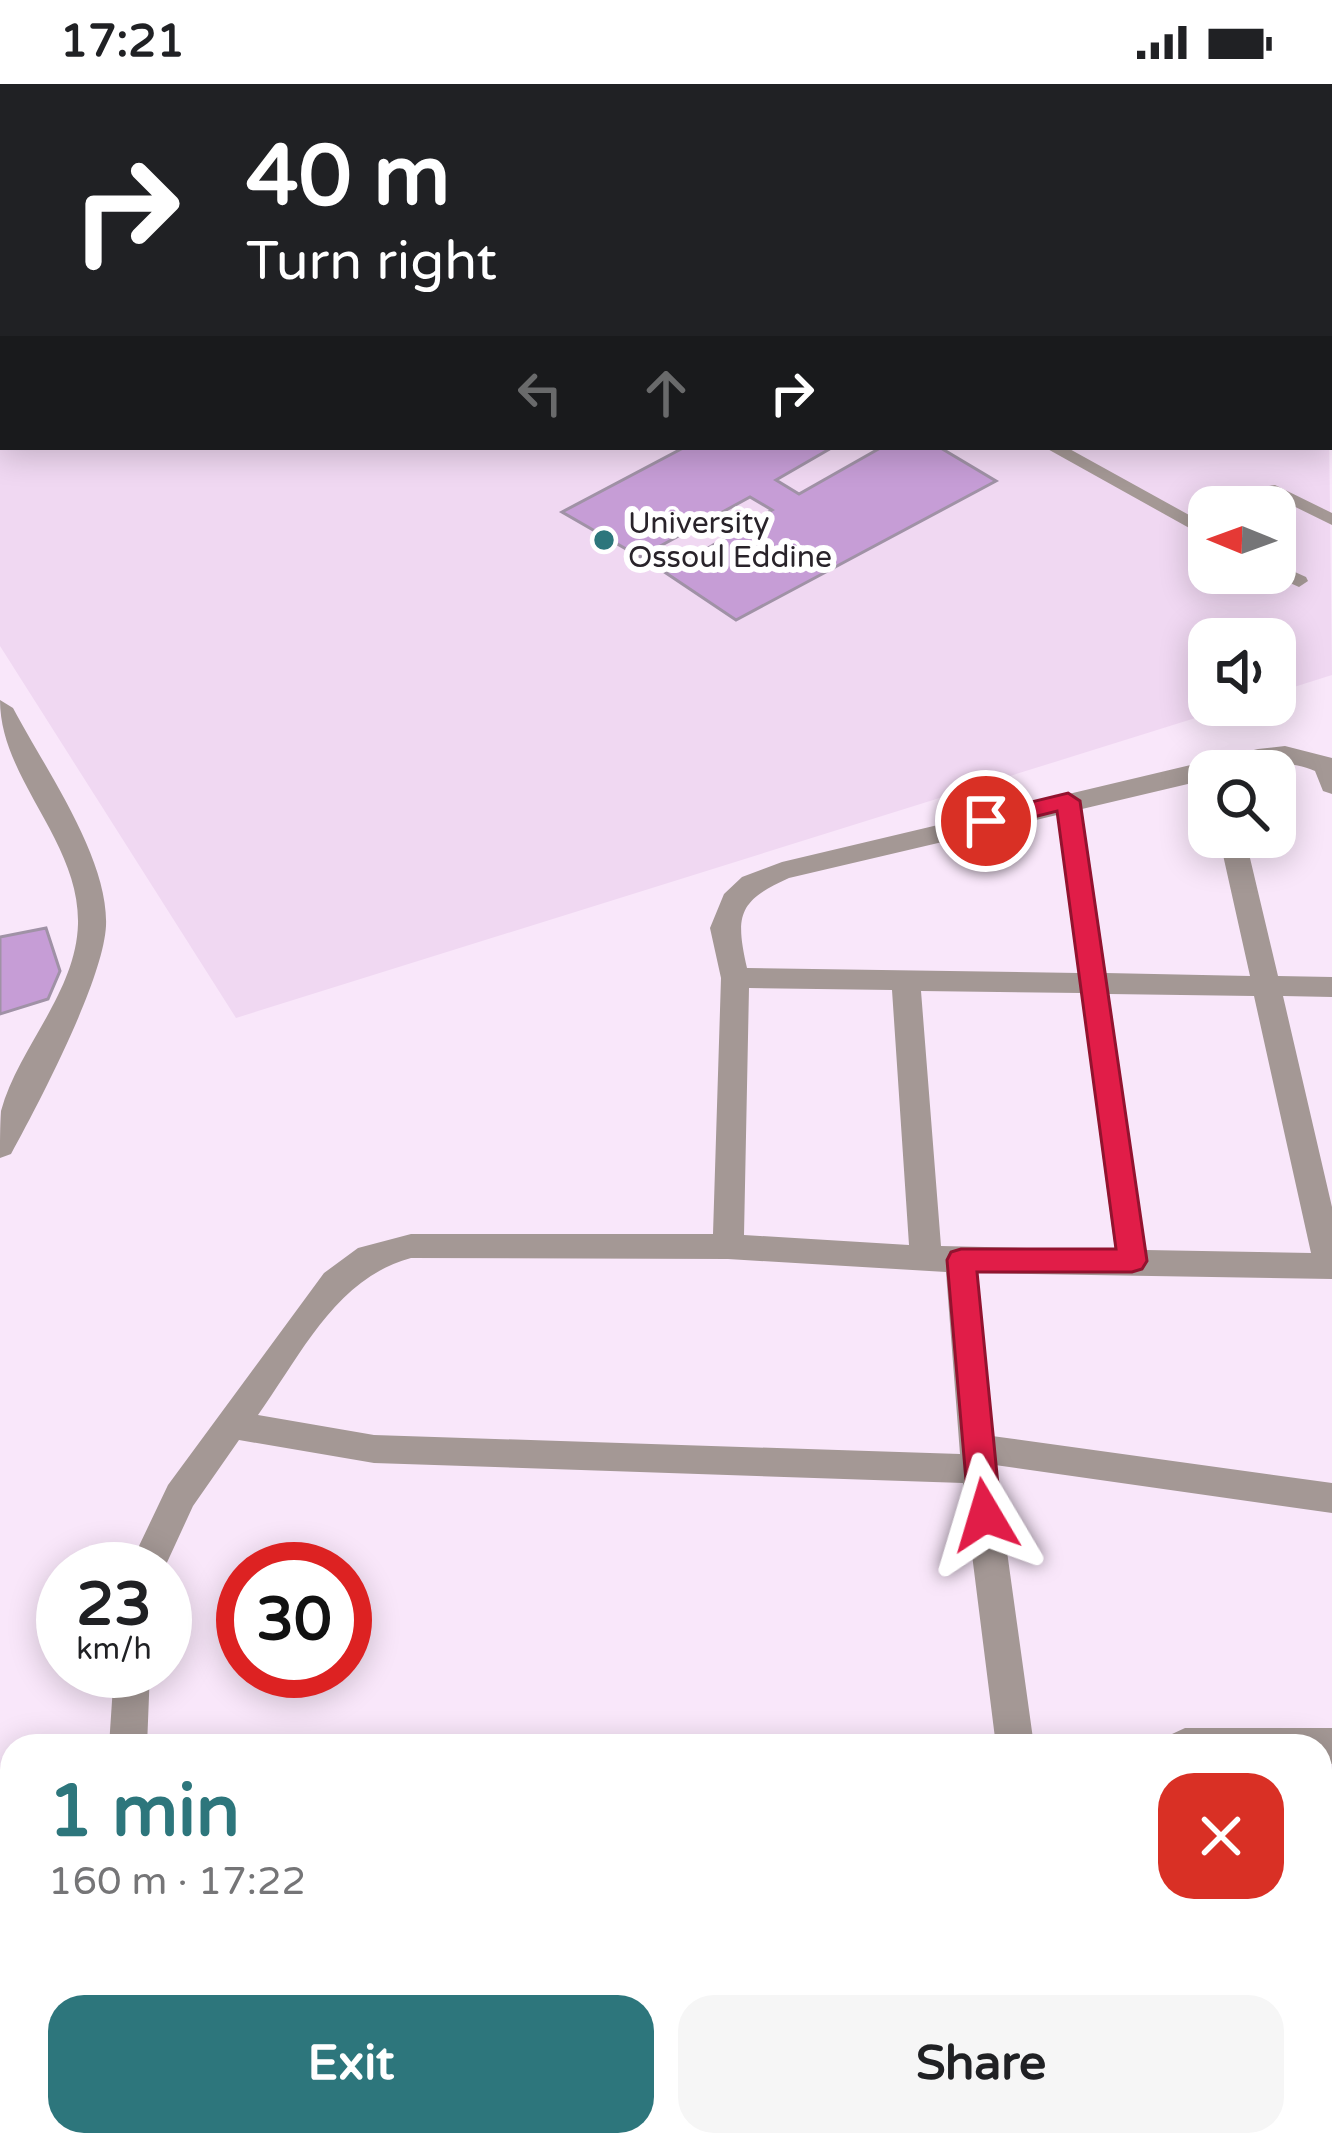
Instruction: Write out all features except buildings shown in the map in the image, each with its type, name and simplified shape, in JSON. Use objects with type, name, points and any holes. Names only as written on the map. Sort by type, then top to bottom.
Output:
[{"type":"street","points":[[0,708],[84,873],[92,927],[73,986],[11,1093],[0,1146]]},
{"type":"street","points":[[1296,756],[1327,766],[1332,785]]},
{"type":"street","points":[[728,1247],[735,978],[724,928],[734,901],[752,884],[782,871],[1188,776]]},
{"type":"street","points":[[1068,801],[1132,1261]]},
{"type":"street","points":[[159,1542],[180,1496],[335,1282],[369,1257],[411,1246],[728,1247],[944,1259],[1331,1266],[1237,858]]},
{"type":"street","points":[[735,978],[1332,987]]},
{"type":"street","points":[[906,983],[944,1259],[978,1459],[1013,1734]]},
{"type":"street","points":[[232,1424],[374,1448],[978,1459],[1332,1498]]},
{"type":"street","points":[[129,1734],[131,1698]]},
{"type":"lane","points":[[1058,450],[1188,521]]},
{"type":"lane","points":[[1296,501],[1332,520]]},
{"type":"shaded area","name":"University Ossoul Eddine","points":[[0,450],[1329,450],[1332,675],[1296,686],[1296,618],[1188,618],[1188,720],[236,1018],[0,646]]},
{"type":"place","name":"University Ossoul Eddine","points":[[604,540]]},
{"type":"route","points":[[985,1515],[961,1260],[1132,1261],[1068,801],[986,821]]}]
